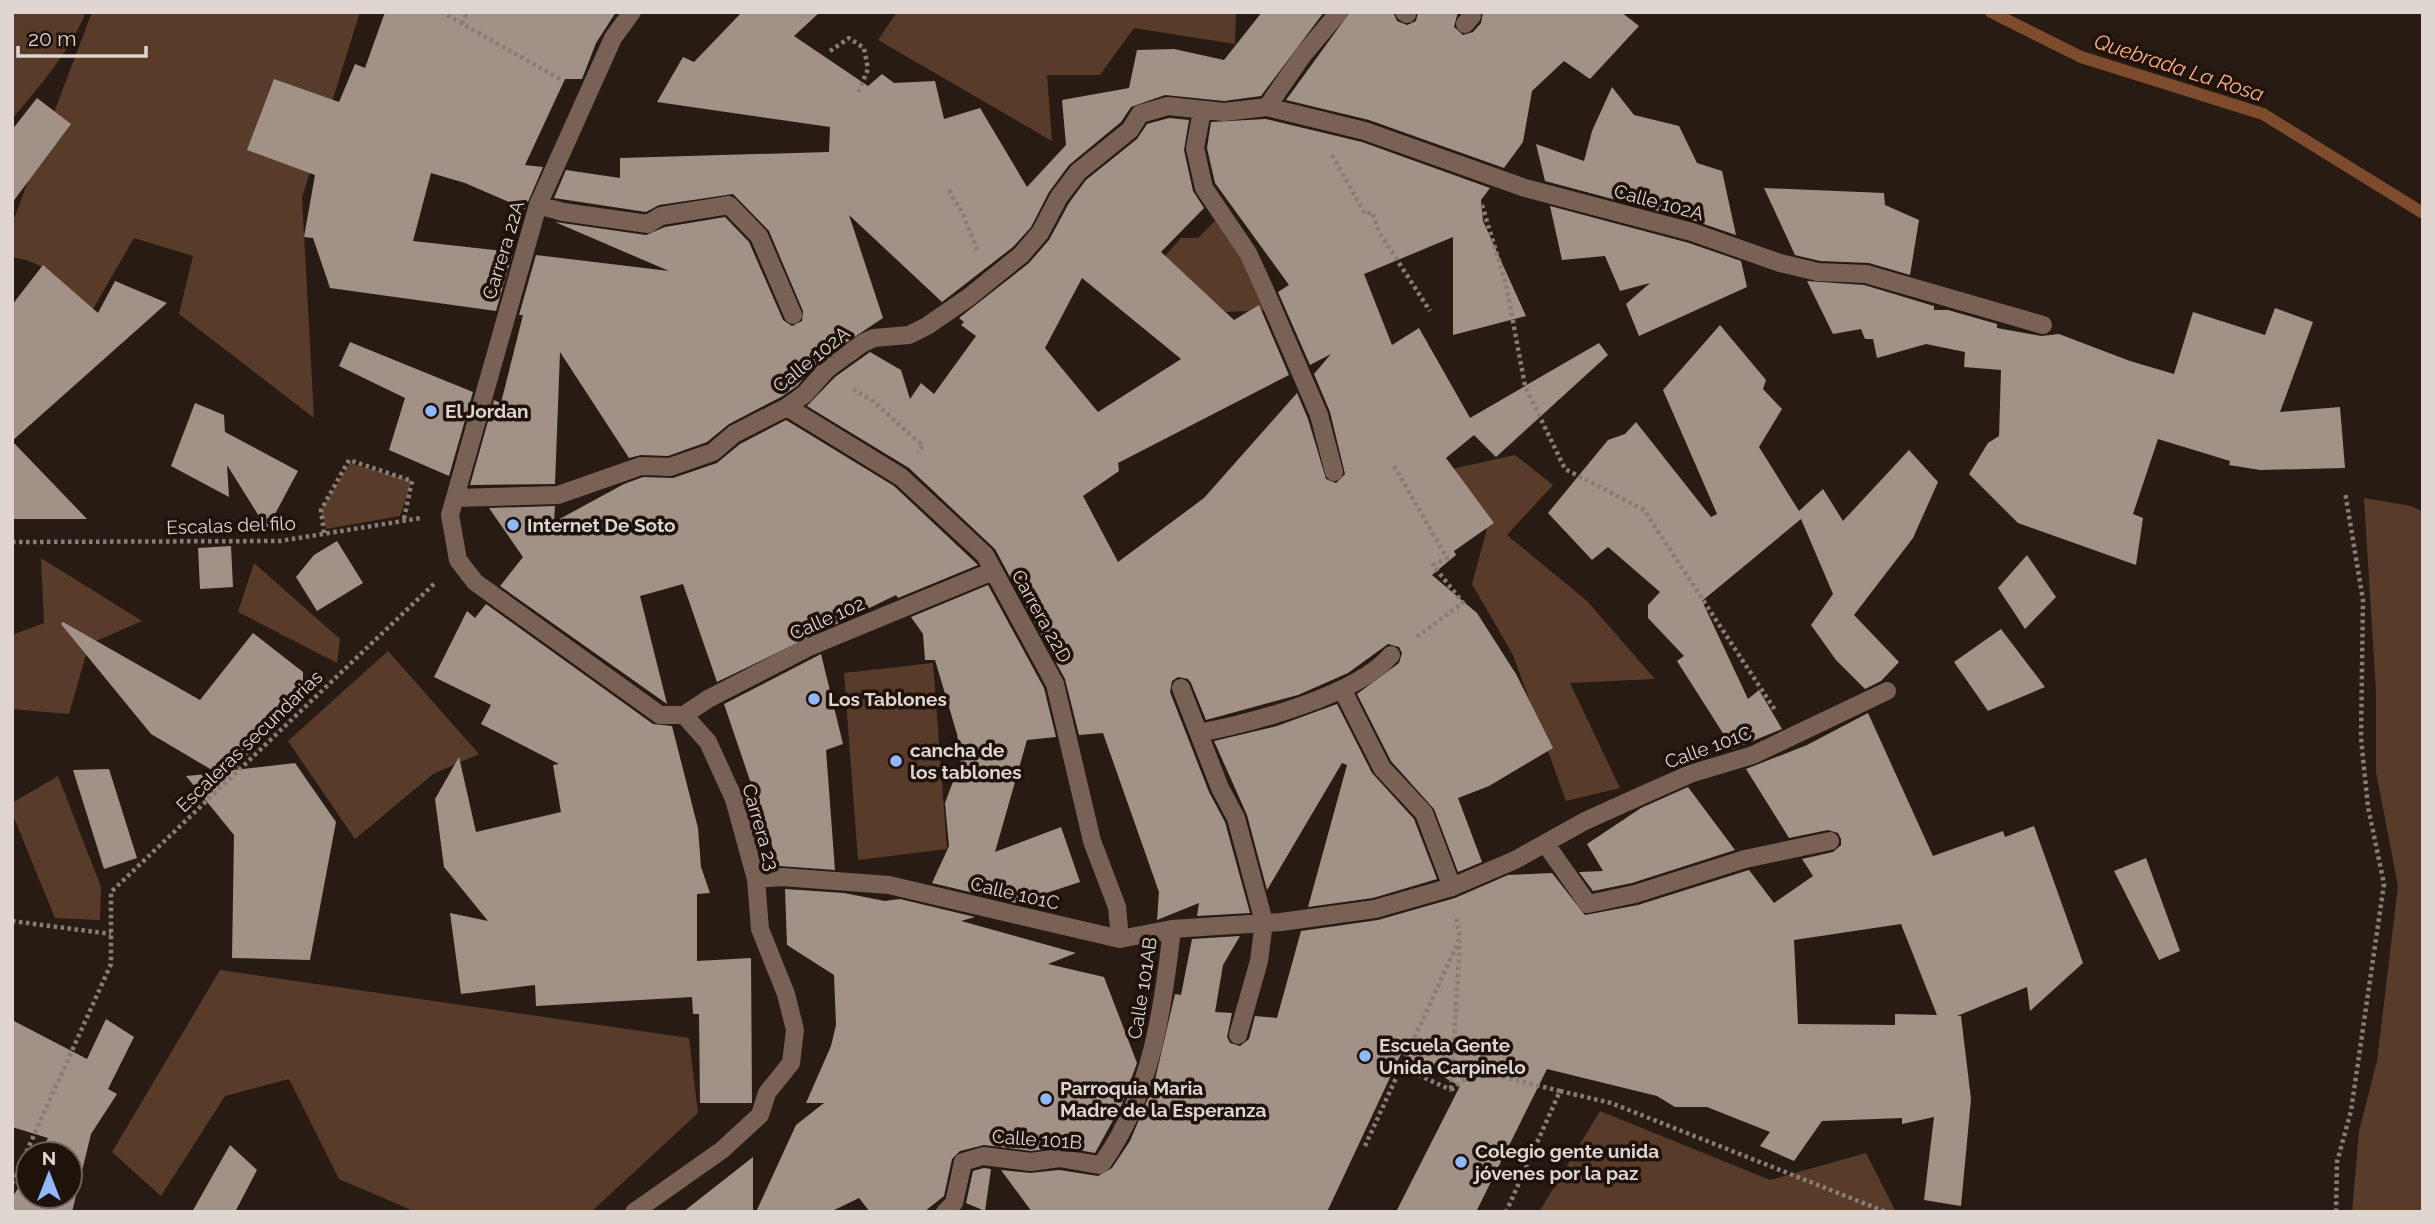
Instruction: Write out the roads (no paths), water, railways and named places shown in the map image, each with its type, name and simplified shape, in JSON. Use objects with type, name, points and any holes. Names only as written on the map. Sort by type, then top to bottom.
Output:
[{"type":"street","name":"Carrera 22A","points":[[452,506],[464,454],[538,205],[613,38],[632,12]]},
{"type":"street","points":[[1267,107],[1303,55],[1339,12]]},
{"type":"street","name":"Calle 102A","points":[[452,506],[558,495],[641,466],[670,467],[713,452],[734,434],[787,408],[805,394],[827,369],[874,338],[908,335],[927,327],[969,297],[1021,255],[1040,233],[1059,197],[1078,172],[1130,130],[1140,114],[1168,106],[1224,112],[1267,107],[1364,131],[1525,188],[1715,239],[1780,263],[1818,272],[1866,274],[2043,325]]},
{"type":"street","points":[[1202,111],[1195,148],[1204,188],[1248,253],[1319,415],[1334,472]]},
{"type":"street","points":[[538,205],[563,212],[648,224],[661,216],[729,205],[759,236],[793,314]]},
{"type":"street","name":"Carrera 22D","points":[[787,408],[901,477],[985,555],[1055,684],[1093,841],[1117,907],[1120,939]]},
{"type":"street","points":[[452,506],[458,560],[475,582],[660,715],[684,715]]},
{"type":"street","name":"Calle 102","points":[[684,715],[708,699],[809,647],[993,571]]},
{"type":"street","points":[[1199,733],[1248,724],[1342,689],[1391,655]]},
{"type":"street","points":[[1181,688],[1220,788],[1236,818],[1264,922],[1259,961],[1238,1035]]},
{"type":"street","points":[[1342,689],[1382,768],[1424,813],[1452,887]]},
{"type":"street","name":"Calle 101C","points":[[755,879],[814,879],[890,885],[1120,939],[1172,929],[1375,909],[1452,887],[1585,821],[1690,774],[1753,755],[1887,691]]},
{"type":"street","name":"Carrera 23","points":[[634,1212],[722,1150],[760,1115],[767,1093],[791,1063],[795,1030],[786,994],[761,929],[755,879],[734,799],[708,742],[684,715]]},
{"type":"street","points":[[1545,843],[1588,904],[1635,894],[1745,859],[1830,841]]},
{"type":"street","name":"Calle 101AB","points":[[1099,1165],[1120,1135],[1153,1052],[1164,1005],[1172,929]]},
{"type":"street","name":"Calle 101B","points":[[945,1212],[954,1203],[963,1162],[972,1157],[1031,1162],[1059,1158],[1099,1165]]},
{"type":"waterway","name":"Quebrada La Rosa","points":[[1991,12],[2081,57],[2263,114],[2423,213]]},
{"type":"place","name":"El Jordan","points":[[431,411]]},
{"type":"place","name":"Internet De Soto","points":[[513,525]]},
{"type":"place","name":"Los Tablones","points":[[814,699]]},
{"type":"place","name":"cancha de los tablones","points":[[896,761]]},
{"type":"place","name":"Escuela Gente Unida Carpinelo","points":[[1365,1056]]},
{"type":"place","name":"Parroquia Maria Madre de la Esperanza","points":[[1046,1099]]},
{"type":"place","name":"Colegio gente unida jóvenes por la paz","points":[[1461,1162]]}]
